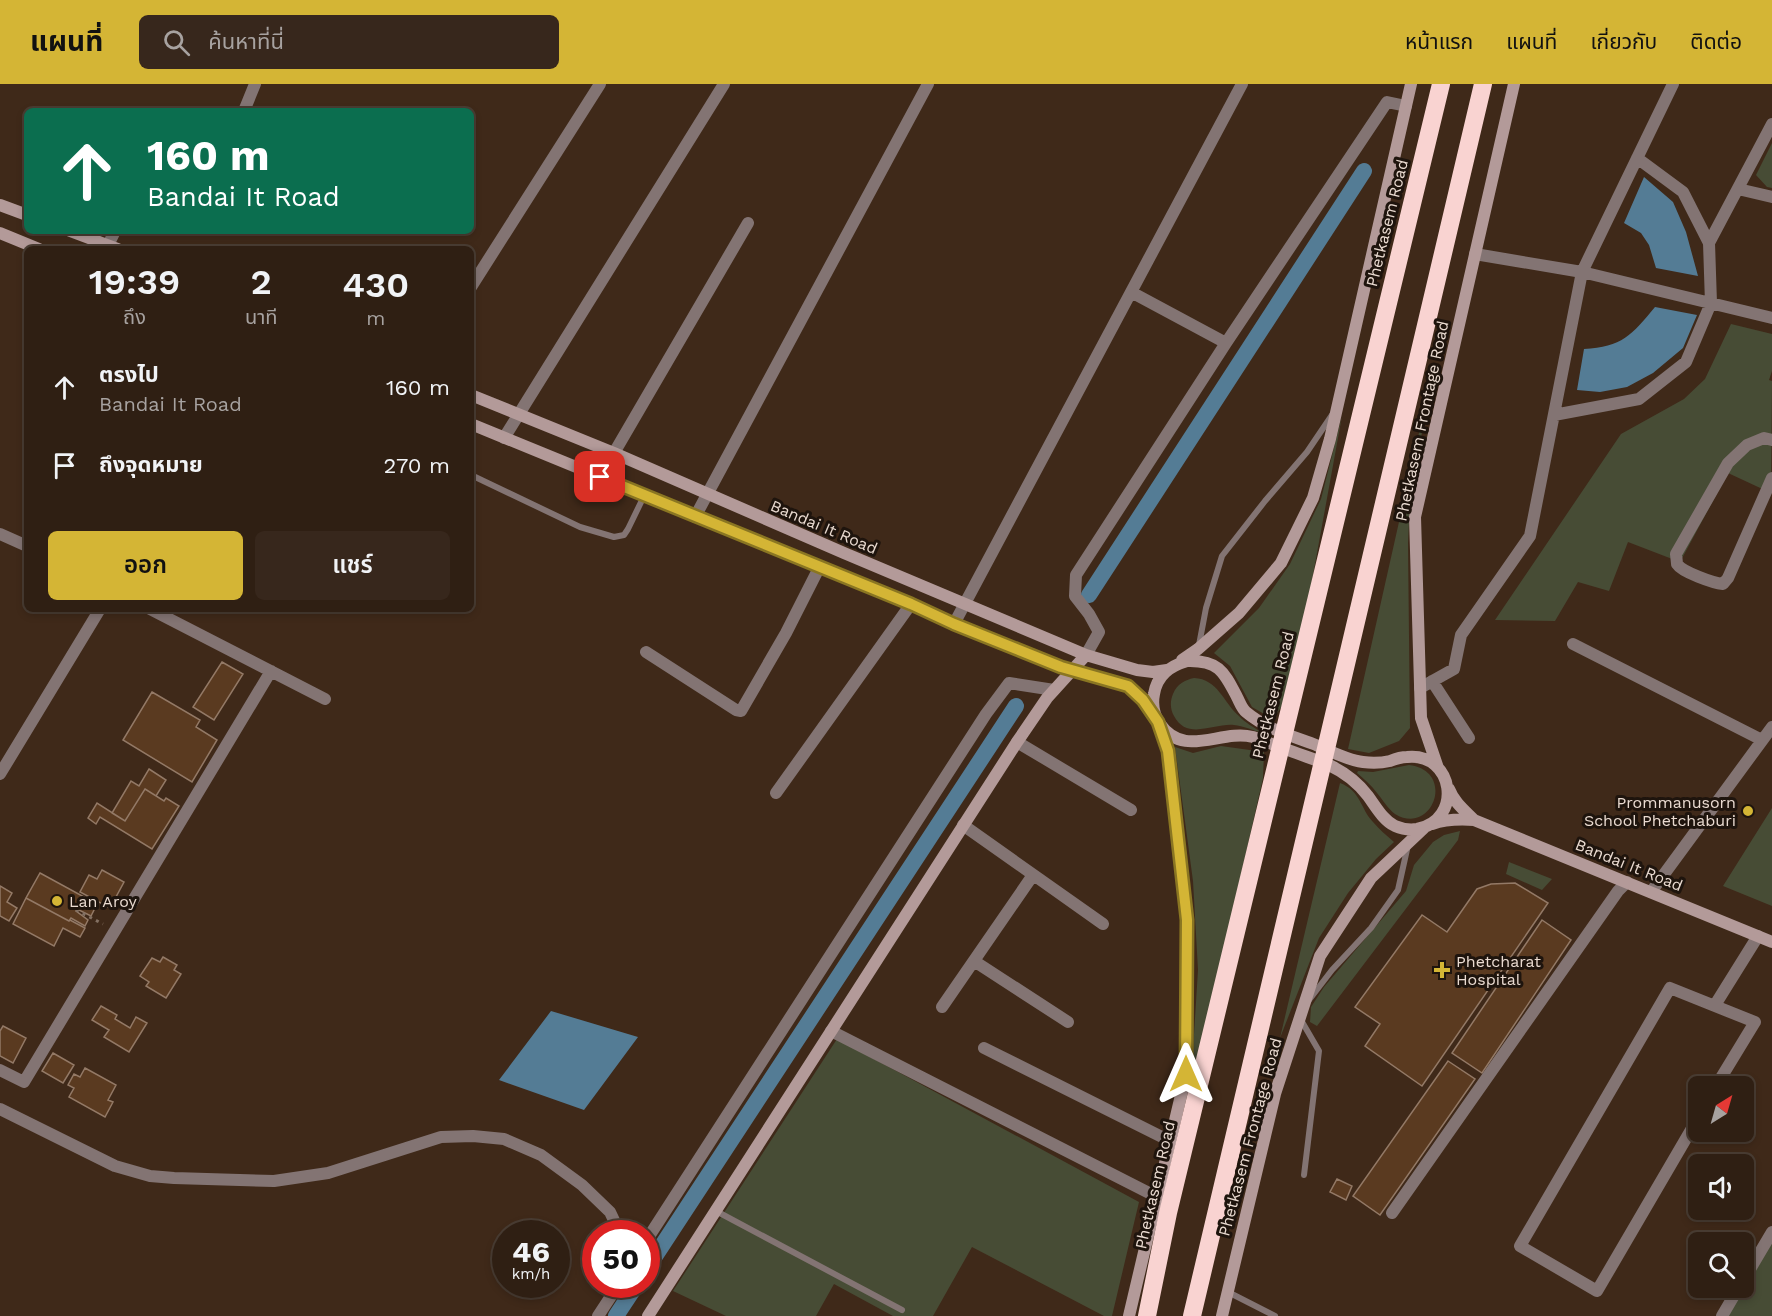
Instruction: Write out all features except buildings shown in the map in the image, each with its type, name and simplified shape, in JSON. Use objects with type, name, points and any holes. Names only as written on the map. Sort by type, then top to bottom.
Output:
[{"type":"highway","name":"Phetkasem Road","points":[[1147,1316],[1168,1213],[1441,84]]},
{"type":"highway","points":[[1192,1316],[1483,84]]},
{"type":"main road","points":[[1129,1316],[1186,1074],[1187,920],[1168,751],[1152,700],[1160,678],[1239,613],[1281,563],[1313,498],[1330,439],[1411,84]]},
{"type":"main road","name":"Phetkasem Frontage Road","points":[[1448,786],[1438,768],[1421,718],[1415,517],[1514,84]]},
{"type":"main road","points":[[0,205],[24,214]]},
{"type":"main road","points":[[0,233],[32,246]]},
{"type":"main road","points":[[78,234],[110,246]]},
{"type":"main road","name":"Bandai It Road","points":[[474,396],[614,453],[707,495],[1086,655],[1137,670],[1153,672],[1187,661],[1212,665],[1223,672],[1244,710],[1261,723],[1338,754],[1361,762],[1383,763],[1408,757],[1419,757],[1438,768]]},
{"type":"main road","points":[[474,425],[1061,667],[1128,686],[1143,700],[1158,722],[1171,735],[1184,741],[1251,737],[1332,766],[1350,778],[1387,821],[1406,830],[1427,826],[1438,818],[1448,799],[1448,786]]},
{"type":"main road","points":[[648,1316],[1017,742],[1047,698],[1086,655]]},
{"type":"main road","name":"Bandai It Road","points":[[1448,786],[1452,797],[1474,820]]},
{"type":"main road","name":"Bandai It Road","points":[[1427,826],[1443,820],[1474,820],[1772,942]]},
{"type":"main road","name":"Phetkasem Frontage Road","points":[[1222,1316],[1275,1094],[1320,956],[1371,878],[1427,826]]},
{"type":"street","points":[[245,108],[255,84]]},
{"type":"street","points":[[474,281],[600,84]]},
{"type":"street","points":[[504,438],[724,84]]},
{"type":"street","points":[[695,517],[928,84]]},
{"type":"street","points":[[954,624],[1242,84]]},
{"type":"street","points":[[1420,688],[1454,669],[1461,635],[1530,536],[1582,272],[1673,84]]},
{"type":"street","points":[[1086,655],[1099,632],[1075,596],[1076,575],[1226,343],[1387,102],[1406,106]]},
{"type":"street","points":[[1709,243],[1772,124]]},
{"type":"street","points":[[1554,415],[1639,399],[1686,362],[1711,303],[1709,243],[1683,192],[1637,158]]},
{"type":"street","points":[[1738,189],[1772,197]]},
{"type":"street","points":[[600,477],[748,223]]},
{"type":"street","points":[[1475,255],[1582,272],[1772,318]]},
{"type":"street","points":[[1131,292],[1226,343]]},
{"type":"street","points":[[1772,440],[1764,438],[1747,444],[1728,463],[1676,554],[1677,563],[1682,568],[1714,583],[1723,584],[1728,578],[1772,478]]},
{"type":"street","points":[[0,534],[24,545]]},
{"type":"street","points":[[646,652],[741,711],[786,633],[820,567]]},
{"type":"street","points":[[776,794],[911,604]]},
{"type":"street","points":[[0,774],[98,612]]},
{"type":"street","points":[[156,612],[325,699]]},
{"type":"street","points":[[1573,644],[1762,740]]},
{"type":"street","points":[[0,1070],[24,1083],[271,671]]},
{"type":"street","points":[[1432,681],[1468,738]]},
{"type":"street","points":[[660,1220],[980,724],[1009,683],[1054,690]]},
{"type":"street","points":[[1651,892],[1772,727]]},
{"type":"street","points":[[1017,742],[1131,810]]},
{"type":"street","points":[[963,825],[1103,924]]},
{"type":"street","points":[[942,1007],[1033,875]]},
{"type":"street","points":[[1392,1212],[1618,891],[1628,882]]},
{"type":"street","points":[[1715,1005],[1758,936]]},
{"type":"street","points":[[974,961],[1068,1022]]},
{"type":"street","points":[[1688,1135],[1597,1291],[1520,1246],[1670,988],[1755,1022],[1722,1076]]},
{"type":"street","points":[[831,1031],[1157,1197]]},
{"type":"street","points":[[984,1048],[1170,1141]]},
{"type":"street","points":[[0,1109],[116,1166],[150,1176],[174,1178],[274,1180],[328,1173],[441,1137],[473,1136],[504,1139],[541,1155],[582,1185],[609,1212],[613,1220]]},
{"type":"street","points":[[1754,1262],[1772,1232]]},
{"type":"street","points":[[598,1316],[610,1298]]},
{"type":"street","points":[[1722,1316],[1733,1298]]},
{"type":"lane","points":[[1198,649],[1206,608],[1222,556],[1307,452],[1337,408]]},
{"type":"lane","points":[[474,476],[580,527],[614,537],[624,535],[628,530],[644,496]]},
{"type":"lane","points":[[1304,1175],[1319,1051],[1301,1014],[1332,970],[1371,928],[1398,890],[1408,842]]},
{"type":"lane","points":[[715,1211],[902,1310]]},
{"type":"lane","points":[[1228,1292],[1275,1316]]},
{"type":"path","points":[[76,910],[115,931]]},
{"type":"green space","points":[[1772,143],[1772,188],[1767,187],[1756,175]]},
{"type":"green space","points":[[1731,324],[1772,334],[1772,371],[1769,380],[1772,381],[1771,493],[1728,473],[1680,562],[1628,542],[1609,591],[1578,582],[1555,621],[1495,620],[1621,434],[1684,399],[1705,379]]},
{"type":"green space","points":[[1432,375],[1410,501],[1408,543],[1410,728],[1399,741],[1369,753],[1348,749]]},
{"type":"green space","points":[[1342,416],[1309,597],[1282,706],[1273,719],[1252,707],[1230,666],[1214,653],[1259,608],[1290,564],[1321,499]]},
{"type":"green space","points":[[1194,678],[1209,682],[1241,718],[1262,733],[1234,725],[1193,729],[1186,728],[1179,723],[1172,711],[1172,697],[1179,685]]},
{"type":"green space","points":[[1221,746],[1264,752],[1263,778],[1190,1099],[1198,970],[1193,881],[1175,747],[1193,753]]},
{"type":"green space","points":[[1409,765],[1424,770],[1432,778],[1435,789],[1434,800],[1428,810],[1420,817],[1408,819],[1392,812],[1372,787],[1357,773],[1358,771],[1373,772]]},
{"type":"green space","points":[[1340,783],[1352,790],[1373,822],[1394,842],[1376,859],[1348,893],[1319,938],[1280,1038]]},
{"type":"green space","points":[[1772,808],[1772,906],[1723,886]]},
{"type":"green space","points":[[1460,831],[1458,840],[1317,1026],[1310,1022],[1311,1007],[1324,987],[1406,891],[1414,865],[1433,842],[1444,835]]},
{"type":"green space","points":[[1509,862],[1552,879],[1542,890],[1506,874]]},
{"type":"green space","points":[[837,1039],[1139,1202],[1112,1316],[1104,1316],[972,1247],[933,1316],[893,1316],[834,1284],[816,1316],[726,1316],[673,1291]]},
{"type":"green space","points":[[1772,1239],[1772,1316],[1728,1316],[1738,1298],[1754,1298],[1754,1270]]},
{"type":"water","points":[[1644,177],[1673,202],[1686,232],[1698,276],[1656,268],[1649,245],[1641,233],[1624,223]]},
{"type":"water","points":[[1655,307],[1697,315],[1683,348],[1653,373],[1627,387],[1600,392],[1577,390],[1584,349],[1608,346],[1625,338]]},
{"type":"water","points":[[551,1011],[638,1037],[584,1110],[499,1080]]},
{"type":"waterway","points":[[1089,595],[1364,171]]},
{"type":"waterway","points":[[660,1249],[1016,706]]},
{"type":"waterway","points":[[616,1316],[628,1298]]},
{"type":"place","name":"Prommanusorn School Phetchaburi","points":[[1748,811]]},
{"type":"place","name":"Lan Aroy","points":[[57,901]]},
{"type":"place","name":"Phetcharat Hospital","points":[[1442,970]]},
{"type":"route","points":[[600,477],[1061,667],[1128,686],[1143,700],[1158,722],[1168,751],[1187,920],[1186,1074]]}]
